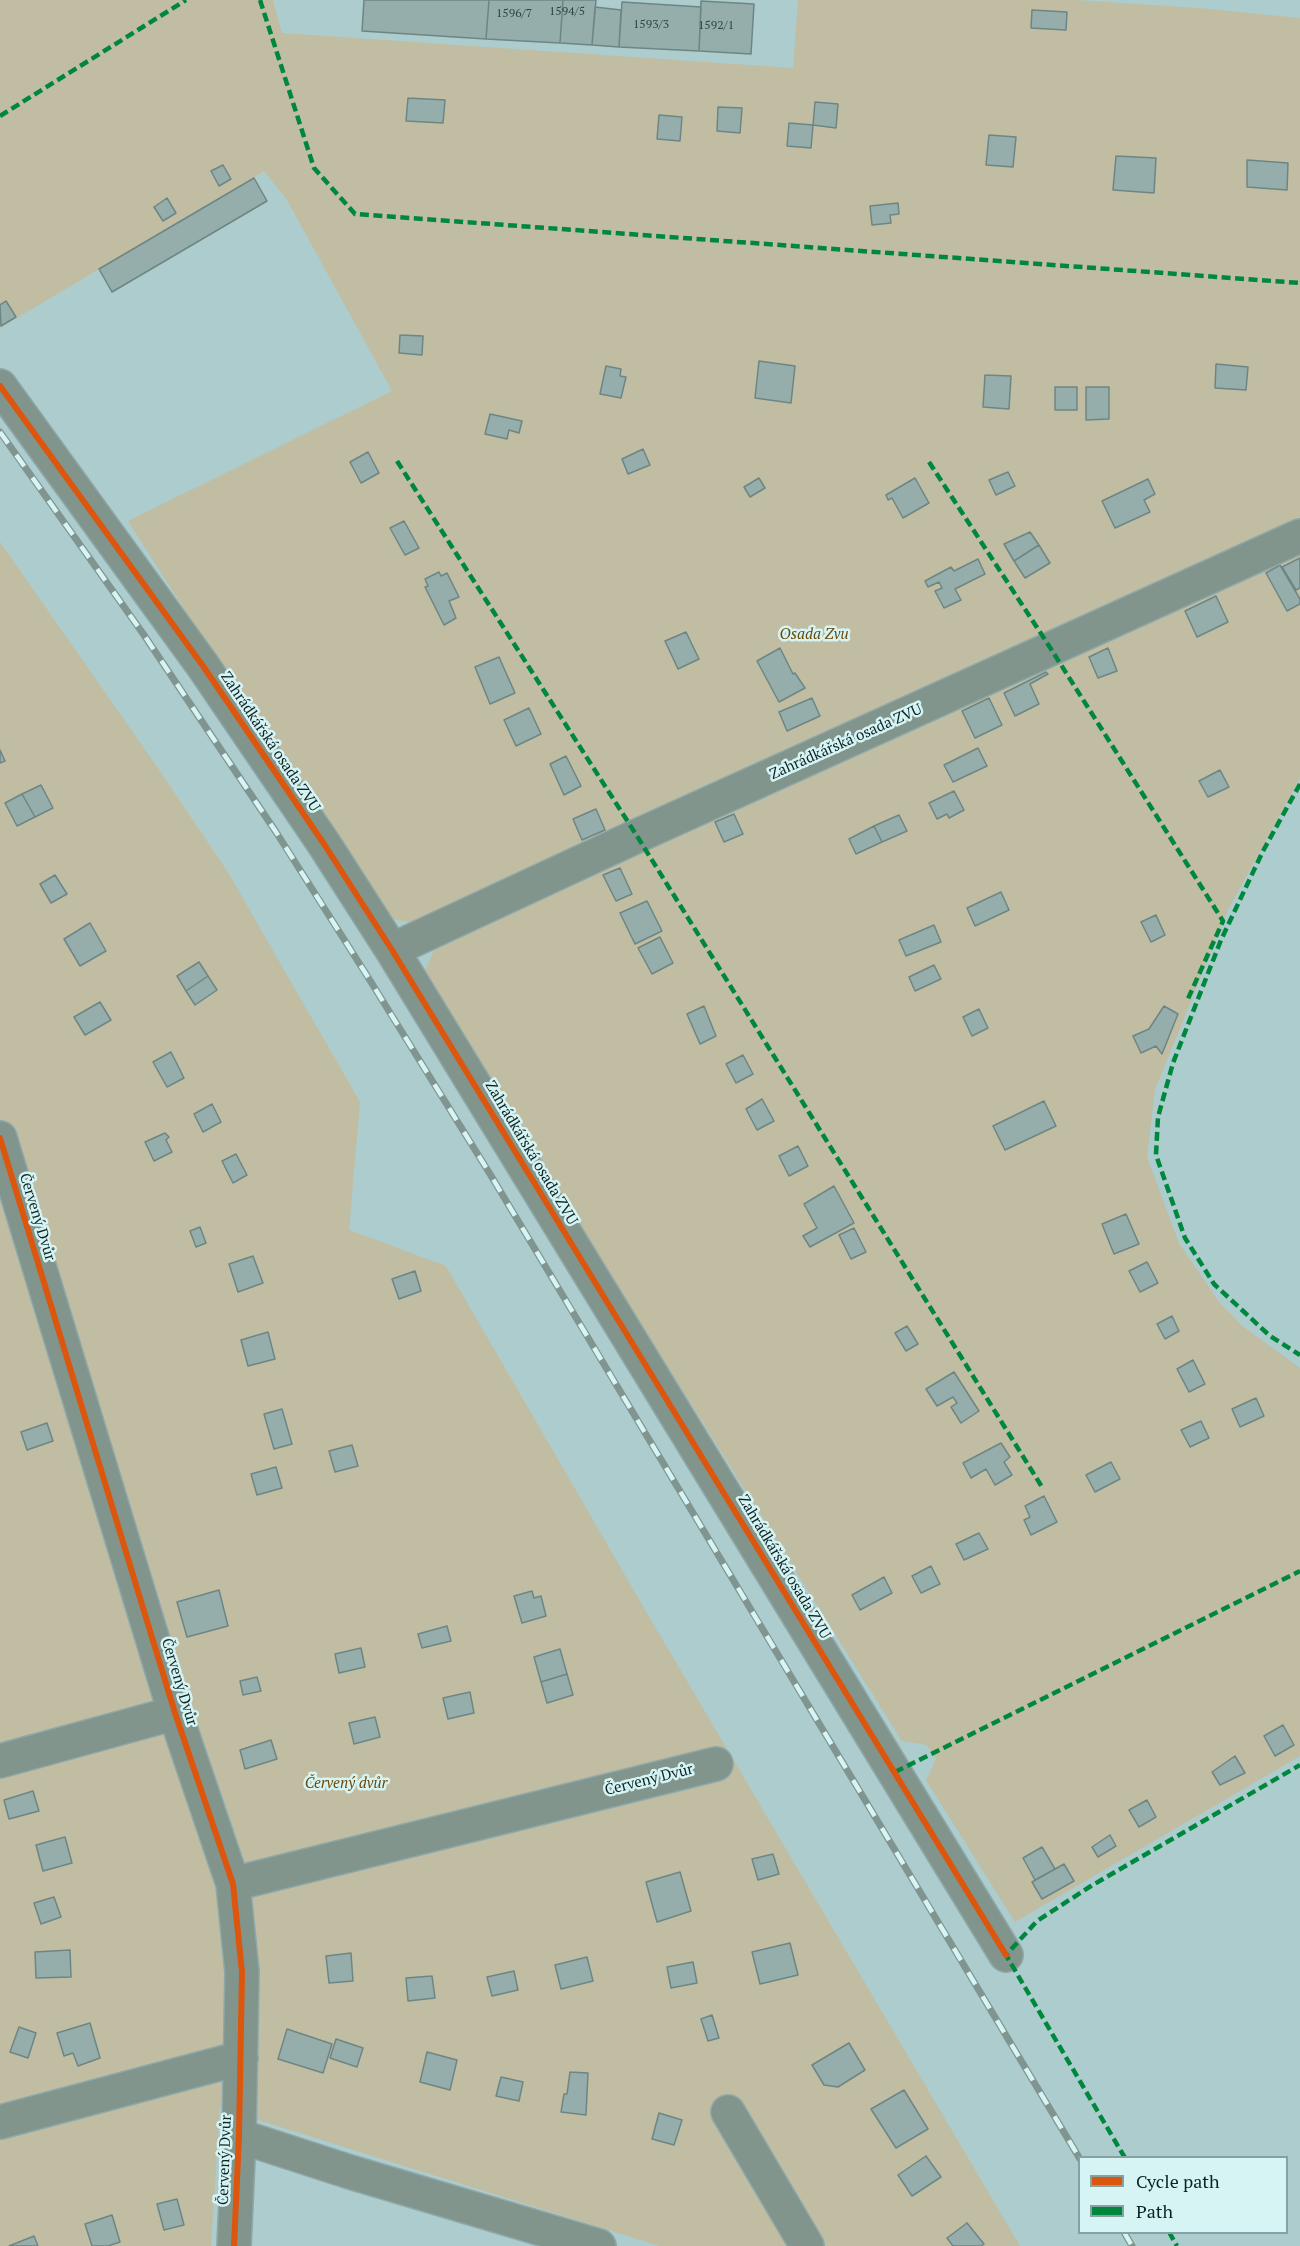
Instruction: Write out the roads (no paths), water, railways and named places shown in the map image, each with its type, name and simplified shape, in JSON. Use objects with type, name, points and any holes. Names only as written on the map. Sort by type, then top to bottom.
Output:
[{"type":"street","name":"Zahrádkářská osada ZVU","points":[[0,386],[204,666],[393,950],[1006,1955]]},
{"type":"street","name":"Zahrádkářská osada ZVU","points":[[393,950],[637,836],[1300,536]]},
{"type":"street","name":"Červený Dvůr","points":[[0,1138],[176,1713],[233,1884],[242,1972],[234,2246]]},
{"type":"street","name":"Červený Dvůr","points":[[0,1761],[176,1713]]},
{"type":"street","name":"Červený Dvůr","points":[[233,1884],[716,1764]]},
{"type":"street","points":[[0,2122],[241,2058]]},
{"type":"street","points":[[728,2112],[807,2246]]},
{"type":"street","name":"Červený Dvůr","points":[[239,2136],[350,2172],[599,2246]]},
{"type":"railway","points":[[0,432],[144,635],[276,832],[366,974],[490,1174],[1078,2156]]},
{"type":"railway","points":[[1125,2234],[1132,2246]]},
{"type":"park label","name":"Osada Zvu","points":[[814,635]]},
{"type":"park label","name":"Červený dvůr","points":[[346,1784]]}]
